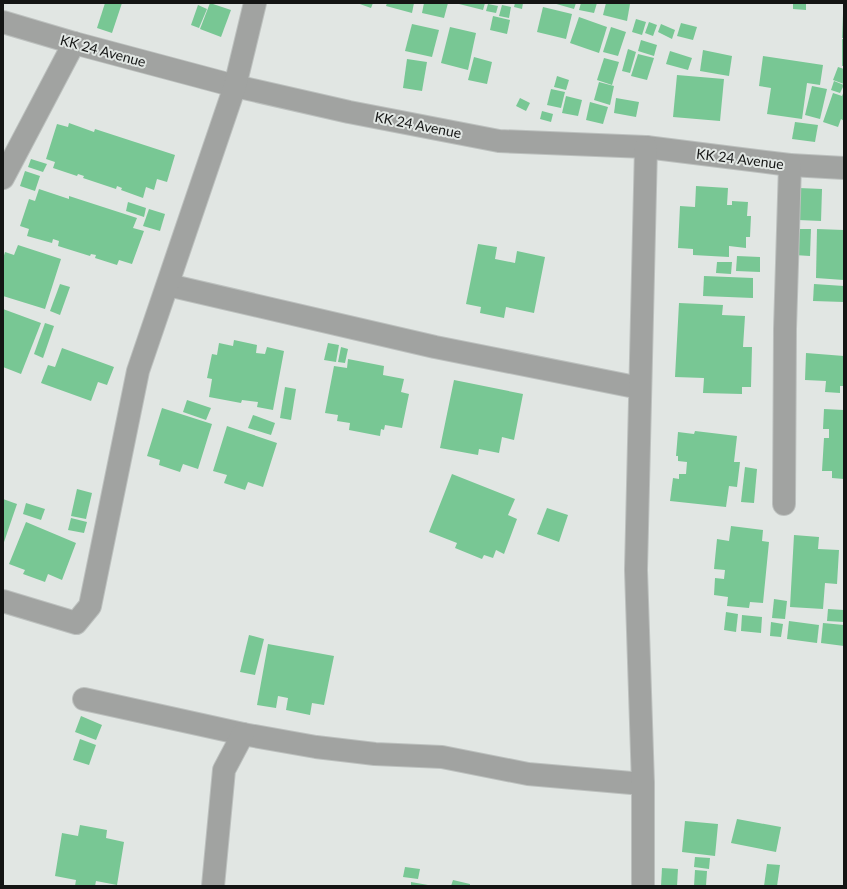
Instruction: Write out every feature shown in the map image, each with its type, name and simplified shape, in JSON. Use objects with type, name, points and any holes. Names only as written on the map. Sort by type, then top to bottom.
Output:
[{"type":"street","points":[[3,601],[76,623],[90,606],[138,371],[235,86],[255,3]]},
{"type":"street","name":"KK 24 Avenue","points":[[3,22],[74,43],[235,86],[349,112],[499,140],[646,147],[790,165],[844,168]]},
{"type":"street","points":[[3,178],[74,43]]},
{"type":"street","points":[[643,886],[643,784],[636,570],[646,147]]},
{"type":"street","points":[[784,504],[785,329],[790,165]]},
{"type":"street","points":[[168,285],[435,346],[640,388]]},
{"type":"street","points":[[84,699],[243,734],[316,747],[375,754],[442,757],[528,774],[643,784]]},
{"type":"street","points":[[213,886],[224,770],[243,734]]},
{"type":"building","points":[[105,3],[122,3],[112,33],[97,28]]},
{"type":"building","points":[[210,3],[231,10],[221,37],[200,29]]},
{"type":"building","points":[[357,3],[373,3],[371,8]]},
{"type":"building","points":[[387,3],[414,3],[412,13],[386,6]]},
{"type":"building","points":[[424,3],[448,3],[444,18],[422,13]]},
{"type":"building","points":[[455,3],[485,3],[483,10]]},
{"type":"building","points":[[515,3],[523,3],[522,9],[514,7]]},
{"type":"building","points":[[553,3],[576,3],[574,9]]},
{"type":"building","points":[[581,3],[597,3],[594,13],[579,10]]},
{"type":"building","points":[[606,3],[630,4],[627,21],[603,15]]},
{"type":"building","points":[[793,3],[806,3],[806,10],[793,9]]},
{"type":"building","points":[[488,4],[498,6],[496,13],[486,11]]},
{"type":"building","points":[[198,5],[207,9],[199,28],[191,25]]},
{"type":"building","points":[[502,5],[511,7],[509,18],[499,16]]},
{"type":"building","points":[[543,7],[572,14],[566,39],[537,32]]},
{"type":"building","points":[[843,14],[844,38],[842,38]]},
{"type":"building","points":[[493,16],[510,20],[507,34],[490,30]]},
{"type":"building","points":[[579,17],[607,27],[599,53],[570,43]]},
{"type":"building","points":[[636,19],[646,22],[642,35],[632,32]]},
{"type":"building","points":[[649,22],[657,25],[653,36],[645,33]]},
{"type":"building","points":[[681,23],[697,27],[693,40],[677,36]]},
{"type":"building","points":[[412,24],[439,30],[432,57],[405,51]]},
{"type":"building","points":[[661,24],[675,30],[672,39],[658,32]]},
{"type":"building","points":[[450,27],[476,33],[468,70],[441,63]]},
{"type":"building","points":[[611,27],[626,32],[618,56],[603,52]]},
{"type":"building","points":[[842,39],[844,39],[844,66],[842,66]]},
{"type":"building","points":[[641,40],[657,45],[654,56],[638,51]]},
{"type":"building","points":[[628,49],[636,52],[630,73],[622,71]]},
{"type":"building","points":[[703,50],[732,56],[729,76],[700,71]]},
{"type":"building","points":[[670,51],[692,58],[688,70],[666,64]]},
{"type":"building","points":[[638,54],[654,58],[647,80],[631,76]]},
{"type":"building","points":[[763,56],[823,65],[820,85],[807,83],[802,119],[767,114],[771,88],[759,86]]},
{"type":"building","points":[[474,57],[492,62],[487,84],[468,80]]},
{"type":"building","points":[[604,58],[619,62],[612,85],[597,80]]},
{"type":"building","points":[[407,59],[427,62],[422,91],[403,88]]},
{"type":"building","points":[[838,67],[844,69],[844,84],[833,80]]},
{"type":"building","points":[[677,75],[724,79],[720,121],[673,117]]},
{"type":"building","points":[[557,76],[569,80],[566,90],[554,87]]},
{"type":"building","points":[[834,81],[844,85],[840,93],[831,90]]},
{"type":"building","points":[[599,82],[614,86],[610,105],[594,100]]},
{"type":"building","points":[[812,86],[827,89],[820,119],[805,115]]},
{"type":"building","points":[[551,89],[565,92],[561,108],[547,105]]},
{"type":"building","points":[[844,91],[844,121],[841,119],[838,127],[823,122],[833,93],[842,96]]},
{"type":"building","points":[[566,96],[582,100],[578,116],[562,113]]},
{"type":"building","points":[[520,98],[530,103],[526,111],[516,106]]},
{"type":"building","points":[[616,98],[639,102],[636,117],[614,113]]},
{"type":"building","points":[[590,102],[608,107],[603,124],[586,120]]},
{"type":"building","points":[[542,111],[553,114],[551,122],[540,119]]},
{"type":"building","points":[[795,122],[818,125],[815,142],[792,139]]},
{"type":"building","points":[[69,123],[94,132],[95,129],[175,155],[167,182],[157,179],[154,190],[146,187],[143,198],[121,190],[122,188],[117,186],[116,189],[83,178],[84,176],[78,174],[77,176],[53,168],[55,162],[46,159],[57,124],[68,127]]},
{"type":"building","points":[[31,159],[47,164],[43,172],[28,167]]},
{"type":"building","points":[[25,171],[40,176],[35,191],[20,186]]},
{"type":"building","points":[[696,186],[728,188],[727,205],[732,205],[732,201],[748,202],[747,216],[751,216],[750,237],[746,237],[746,248],[729,246],[729,257],[693,255],[693,249],[678,248],[680,206],[695,207]]},
{"type":"building","points":[[799,188],[822,189],[821,221],[798,220]]},
{"type":"building","points":[[39,189],[69,199],[69,196],[137,218],[133,228],[144,231],[132,264],[119,260],[117,265],[95,258],[96,255],[91,254],[90,256],[58,246],[59,241],[53,239],[52,243],[27,236],[29,229],[20,226],[29,199],[35,201]]},
{"type":"building","points":[[128,202],[146,208],[144,217],[126,211]]},
{"type":"building","points":[[149,209],[165,214],[160,231],[143,226]]},
{"type":"building","points":[[795,229],[811,229],[810,256],[794,255]]},
{"type":"building","points":[[817,229],[844,230],[844,280],[816,278]]},
{"type":"building","points":[[478,244],[497,247],[495,259],[515,263],[517,251],[545,257],[534,313],[506,307],[504,318],[480,313],[481,307],[466,304]]},
{"type":"building","points":[[18,245],[61,259],[45,309],[3,296],[3,259],[5,252],[14,255]]},
{"type":"building","points":[[737,256],[760,257],[760,272],[736,271]]},
{"type":"building","points":[[717,262],[732,262],[731,274],[716,273]]},
{"type":"building","points":[[704,276],[753,278],[753,298],[703,296]]},
{"type":"building","points":[[60,284],[70,287],[60,315],[50,311]]},
{"type":"building","points":[[814,284],[844,286],[844,302],[813,301]]},
{"type":"building","points":[[679,303],[723,305],[722,315],[745,316],[743,347],[752,347],[751,387],[742,387],[742,394],[703,393],[704,378],[675,377]]},
{"type":"building","points":[[3,309],[41,323],[21,374],[3,367]]},
{"type":"building","points":[[45,323],[54,326],[43,358],[34,354]]},
{"type":"building","points":[[234,340],[257,345],[256,353],[265,354],[267,347],[284,351],[273,410],[257,407],[258,402],[242,400],[241,403],[209,397],[212,379],[207,378],[212,354],[217,355],[219,343],[233,346]]},
{"type":"building","points":[[328,343],[339,345],[336,362],[324,360]]},
{"type":"building","points":[[341,347],[348,349],[345,363],[338,362]]},
{"type":"building","points":[[62,348],[114,367],[107,385],[98,382],[91,401],[41,383],[48,365],[55,367]]},
{"type":"building","points":[[806,353],[844,356],[844,386],[840,386],[840,393],[825,392],[826,381],[805,380]]},
{"type":"building","points":[[348,359],[384,366],[383,375],[404,379],[401,392],[409,394],[402,428],[385,425],[384,430],[381,429],[380,436],[349,430],[350,423],[337,421],[338,415],[325,413],[334,366],[347,368]]},
{"type":"building","points":[[454,380],[523,394],[514,440],[502,437],[499,453],[479,449],[478,455],[440,448]]},
{"type":"building","points":[[285,387],[296,389],[291,420],[280,418]]},
{"type":"building","points":[[187,400],[211,408],[206,420],[183,412]]},
{"type":"building","points":[[162,408],[212,424],[198,469],[183,464],[180,472],[159,465],[160,460],[147,456]]},
{"type":"building","points":[[824,409],[844,410],[844,479],[832,478],[832,471],[822,471],[824,438],[829,438],[829,429],[823,429]]},
{"type":"building","points":[[253,415],[275,423],[271,435],[248,428]]},
{"type":"building","points":[[227,426],[277,443],[263,487],[248,482],[245,490],[224,483],[227,475],[213,471]]},
{"type":"building","points":[[695,431],[737,436],[734,462],[740,462],[737,487],[729,486],[726,507],[670,501],[673,478],[679,479],[679,474],[686,474],[687,462],[678,461],[678,456],[676,456],[678,432],[694,434]]},
{"type":"building","points":[[745,467],[757,469],[754,503],[741,502]]},
{"type":"building","points":[[452,474],[515,499],[508,515],[517,519],[504,554],[496,550],[493,558],[484,555],[482,559],[455,548],[457,543],[429,532]]},
{"type":"building","points":[[77,489],[92,493],[86,519],[71,516]]},
{"type":"building","points":[[3,499],[17,504],[3,545]]},
{"type":"building","points":[[26,503],[45,509],[41,520],[23,514]]},
{"type":"building","points":[[547,508],[568,515],[559,542],[537,534]]},
{"type":"building","points":[[71,518],[87,522],[84,533],[68,530]]},
{"type":"building","points":[[26,522],[76,543],[62,580],[48,574],[45,582],[23,574],[25,570],[9,564]]},
{"type":"building","points":[[731,526],[763,530],[762,541],[769,542],[763,603],[750,602],[749,608],[727,606],[728,597],[714,595],[715,578],[724,579],[725,570],[714,569],[717,539],[729,541]]},
{"type":"building","points":[[794,535],[819,537],[818,549],[839,550],[837,584],[825,583],[823,609],[790,607]]},
{"type":"building","points":[[774,599],[787,601],[785,619],[772,618]]},
{"type":"building","points":[[828,609],[844,610],[844,622],[827,621]]},
{"type":"building","points":[[726,612],[738,614],[736,632],[724,630]]},
{"type":"building","points":[[742,615],[762,617],[761,633],[741,631]]},
{"type":"building","points":[[789,621],[819,625],[817,643],[787,639]]},
{"type":"building","points":[[771,622],[783,624],[781,637],[770,636]]},
{"type":"building","points":[[823,623],[844,625],[844,646],[821,643]]},
{"type":"building","points":[[249,635],[264,639],[255,675],[240,672]]},
{"type":"building","points":[[268,644],[334,656],[324,705],[312,703],[310,715],[286,710],[288,698],[278,696],[276,708],[257,705]]},
{"type":"building","points":[[81,716],[102,725],[96,740],[75,732]]},
{"type":"building","points":[[80,739],[96,745],[89,765],[73,760]]},
{"type":"building","points":[[737,819],[781,827],[776,852],[731,843]]},
{"type":"building","points":[[685,821],[718,824],[715,856],[682,852]]},
{"type":"building","points":[[80,825],[107,830],[106,838],[124,842],[117,885],[96,881],[95,886],[75,886],[76,880],[55,876],[62,833],[78,836]]},
{"type":"building","points":[[695,857],[710,858],[709,869],[694,867]]},
{"type":"building","points":[[767,864],[780,865],[777,886],[764,886]]},
{"type":"building","points":[[405,867],[420,869],[418,879],[403,877]]},
{"type":"building","points":[[662,868],[678,869],[677,886],[661,886]]},
{"type":"building","points":[[695,870],[707,871],[706,886],[694,886]]},
{"type":"building","points":[[453,880],[470,884],[470,886],[451,886]]},
{"type":"building","points":[[411,882],[428,885],[428,886],[411,886]]}]
